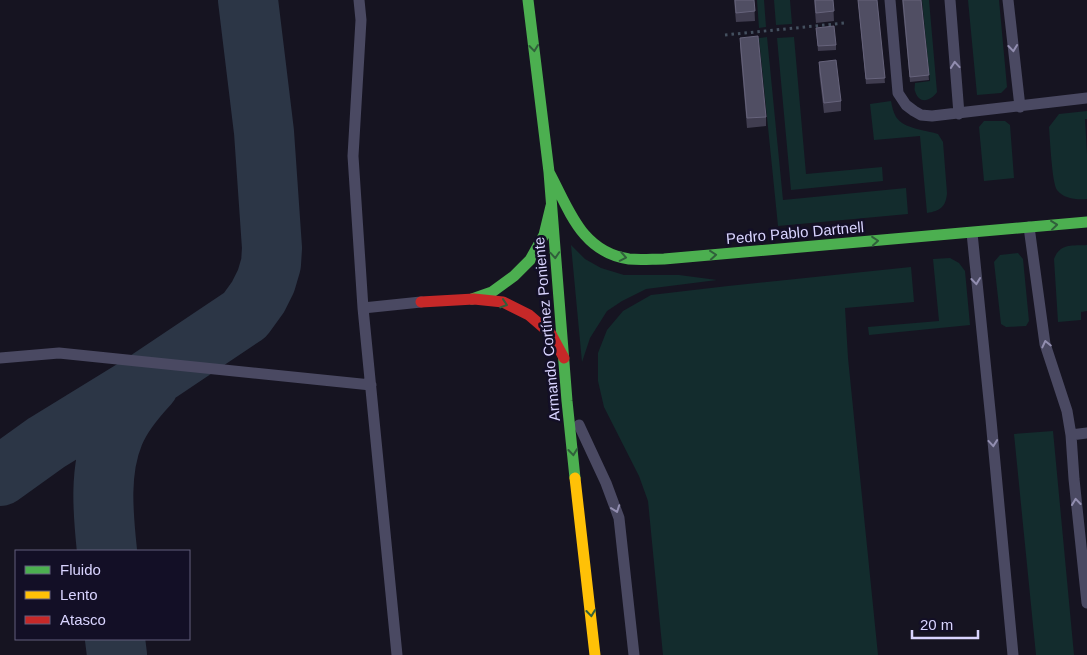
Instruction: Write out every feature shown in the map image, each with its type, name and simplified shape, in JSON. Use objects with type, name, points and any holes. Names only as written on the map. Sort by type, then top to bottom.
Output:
[{"type":"main road","name":"Armando Cortínez Poniente","points":[[528,0],[549,172],[567,401],[595,655]]},
{"type":"main road","name":"Pedro Pablo Dartnell","points":[[549,172],[585,237],[609,254],[640,260],[1087,222]]},
{"type":"main road","points":[[471,299],[492,292],[514,276],[530,260],[544,235],[552,204]]},
{"type":"main road","points":[[422,302],[471,299],[503,302],[529,315],[550,334],[564,358]]},
{"type":"lane","points":[[359,0],[361,20],[353,156],[363,308],[397,655]]},
{"type":"lane","points":[[890,0],[898,93],[906,105],[921,115],[959,114],[1087,98]]},
{"type":"lane","points":[[950,0],[959,114]]},
{"type":"lane","points":[[1008,0],[1020,107]]},
{"type":"lane","points":[[1029,227],[1045,344],[1067,412],[1071,435],[1087,603]]},
{"type":"lane","points":[[972,232],[1013,655]]},
{"type":"lane","points":[[363,308],[422,302]]},
{"type":"lane","points":[[0,358],[59,353],[371,385]]},
{"type":"lane","points":[[567,401],[606,483],[619,518],[634,655]]},
{"type":"lane","points":[[1071,435],[1087,433]]},
{"type":"path","points":[[725,35],[845,23]]},
{"type":"green space","points":[[757,0],[764,0],[766,27],[759,28]]},
{"type":"green space","points":[[774,0],[790,0],[792,24],[776,25]]},
{"type":"green space","points":[[922,0],[929,0],[937,92],[932,98],[925,100],[919,98],[915,89],[915,83],[930,81]]},
{"type":"green space","points":[[968,0],[999,0],[1007,87],[1001,93],[977,95]]},
{"type":"green space","points":[[767,37],[783,200],[906,188],[908,214],[778,226],[759,38]]},
{"type":"green space","points":[[794,37],[806,174],[882,167],[883,181],[791,190],[777,38]]},
{"type":"green space","points":[[891,101],[894,113],[900,121],[909,127],[938,134],[943,142],[947,193],[942,208],[927,213],[920,136],[874,140],[870,104]]},
{"type":"green space","points":[[1087,111],[1087,119],[1085,119],[1087,199],[1075,199],[1063,195],[1055,186],[1049,127],[1059,114]]},
{"type":"green space","points":[[984,121],[1005,121],[1010,125],[1014,178],[984,181],[979,127]]},
{"type":"green space","points":[[571,245],[585,259],[601,268],[624,275],[679,275],[717,280],[646,289],[622,301],[607,311],[590,338],[582,362]]},
{"type":"green space","points":[[1087,245],[1087,311],[1081,312],[1081,320],[1058,322],[1054,259],[1060,250],[1067,246]]},
{"type":"green space","points":[[1018,253],[1023,259],[1029,321],[1026,326],[1006,327],[1001,324],[994,262],[1000,255]]},
{"type":"green space","points":[[950,258],[959,263],[965,271],[970,325],[869,335],[868,327],[939,321],[933,259]]},
{"type":"green space","points":[[911,267],[914,302],[845,308],[848,358],[878,655],[663,655],[648,501],[639,476],[604,407],[598,381],[598,353],[607,330],[623,311],[651,295]]},
{"type":"green space","points":[[1053,431],[1074,655],[1036,655],[1014,434]]},
{"type":"building","points":[[735,0],[754,0],[755,11],[736,13]]},
{"type":"building","points":[[815,0],[833,0],[834,11],[816,13]]},
{"type":"building","points":[[858,0],[877,0],[885,78],[866,79]]},
{"type":"building","points":[[903,0],[921,0],[929,75],[910,77]]},
{"type":"building","points":[[834,26],[836,45],[818,46],[816,28]]},
{"type":"building","points":[[758,36],[766,117],[747,118],[740,38]]},
{"type":"building","points":[[836,60],[841,101],[824,103],[819,62]]},
{"type":"taxiway","points":[[0,476],[46,443],[142,384],[245,315],[258,297],[266,281],[271,264],[272,248],[264,132],[248,0]]},
{"type":"taxiway","points":[[107,550],[103,492],[109,448],[125,414],[149,384]]},
{"type":"taxiway","points":[[115,640],[117,655]]},
{"type":"traffic: fast","points":[[528,0],[549,172],[575,478]]},
{"type":"traffic: fast","points":[[549,172],[570,214],[588,238],[599,248],[613,255],[629,259],[664,259],[1087,222]]},
{"type":"traffic: fast","points":[[472,299],[492,292],[514,276],[530,260],[544,235],[551,206]]},
{"type":"traffic: slow","points":[[575,478],[595,655]]},
{"type":"traffic: jam","points":[[421,302],[474,299],[503,302],[529,315],[551,334],[564,358]]}]
